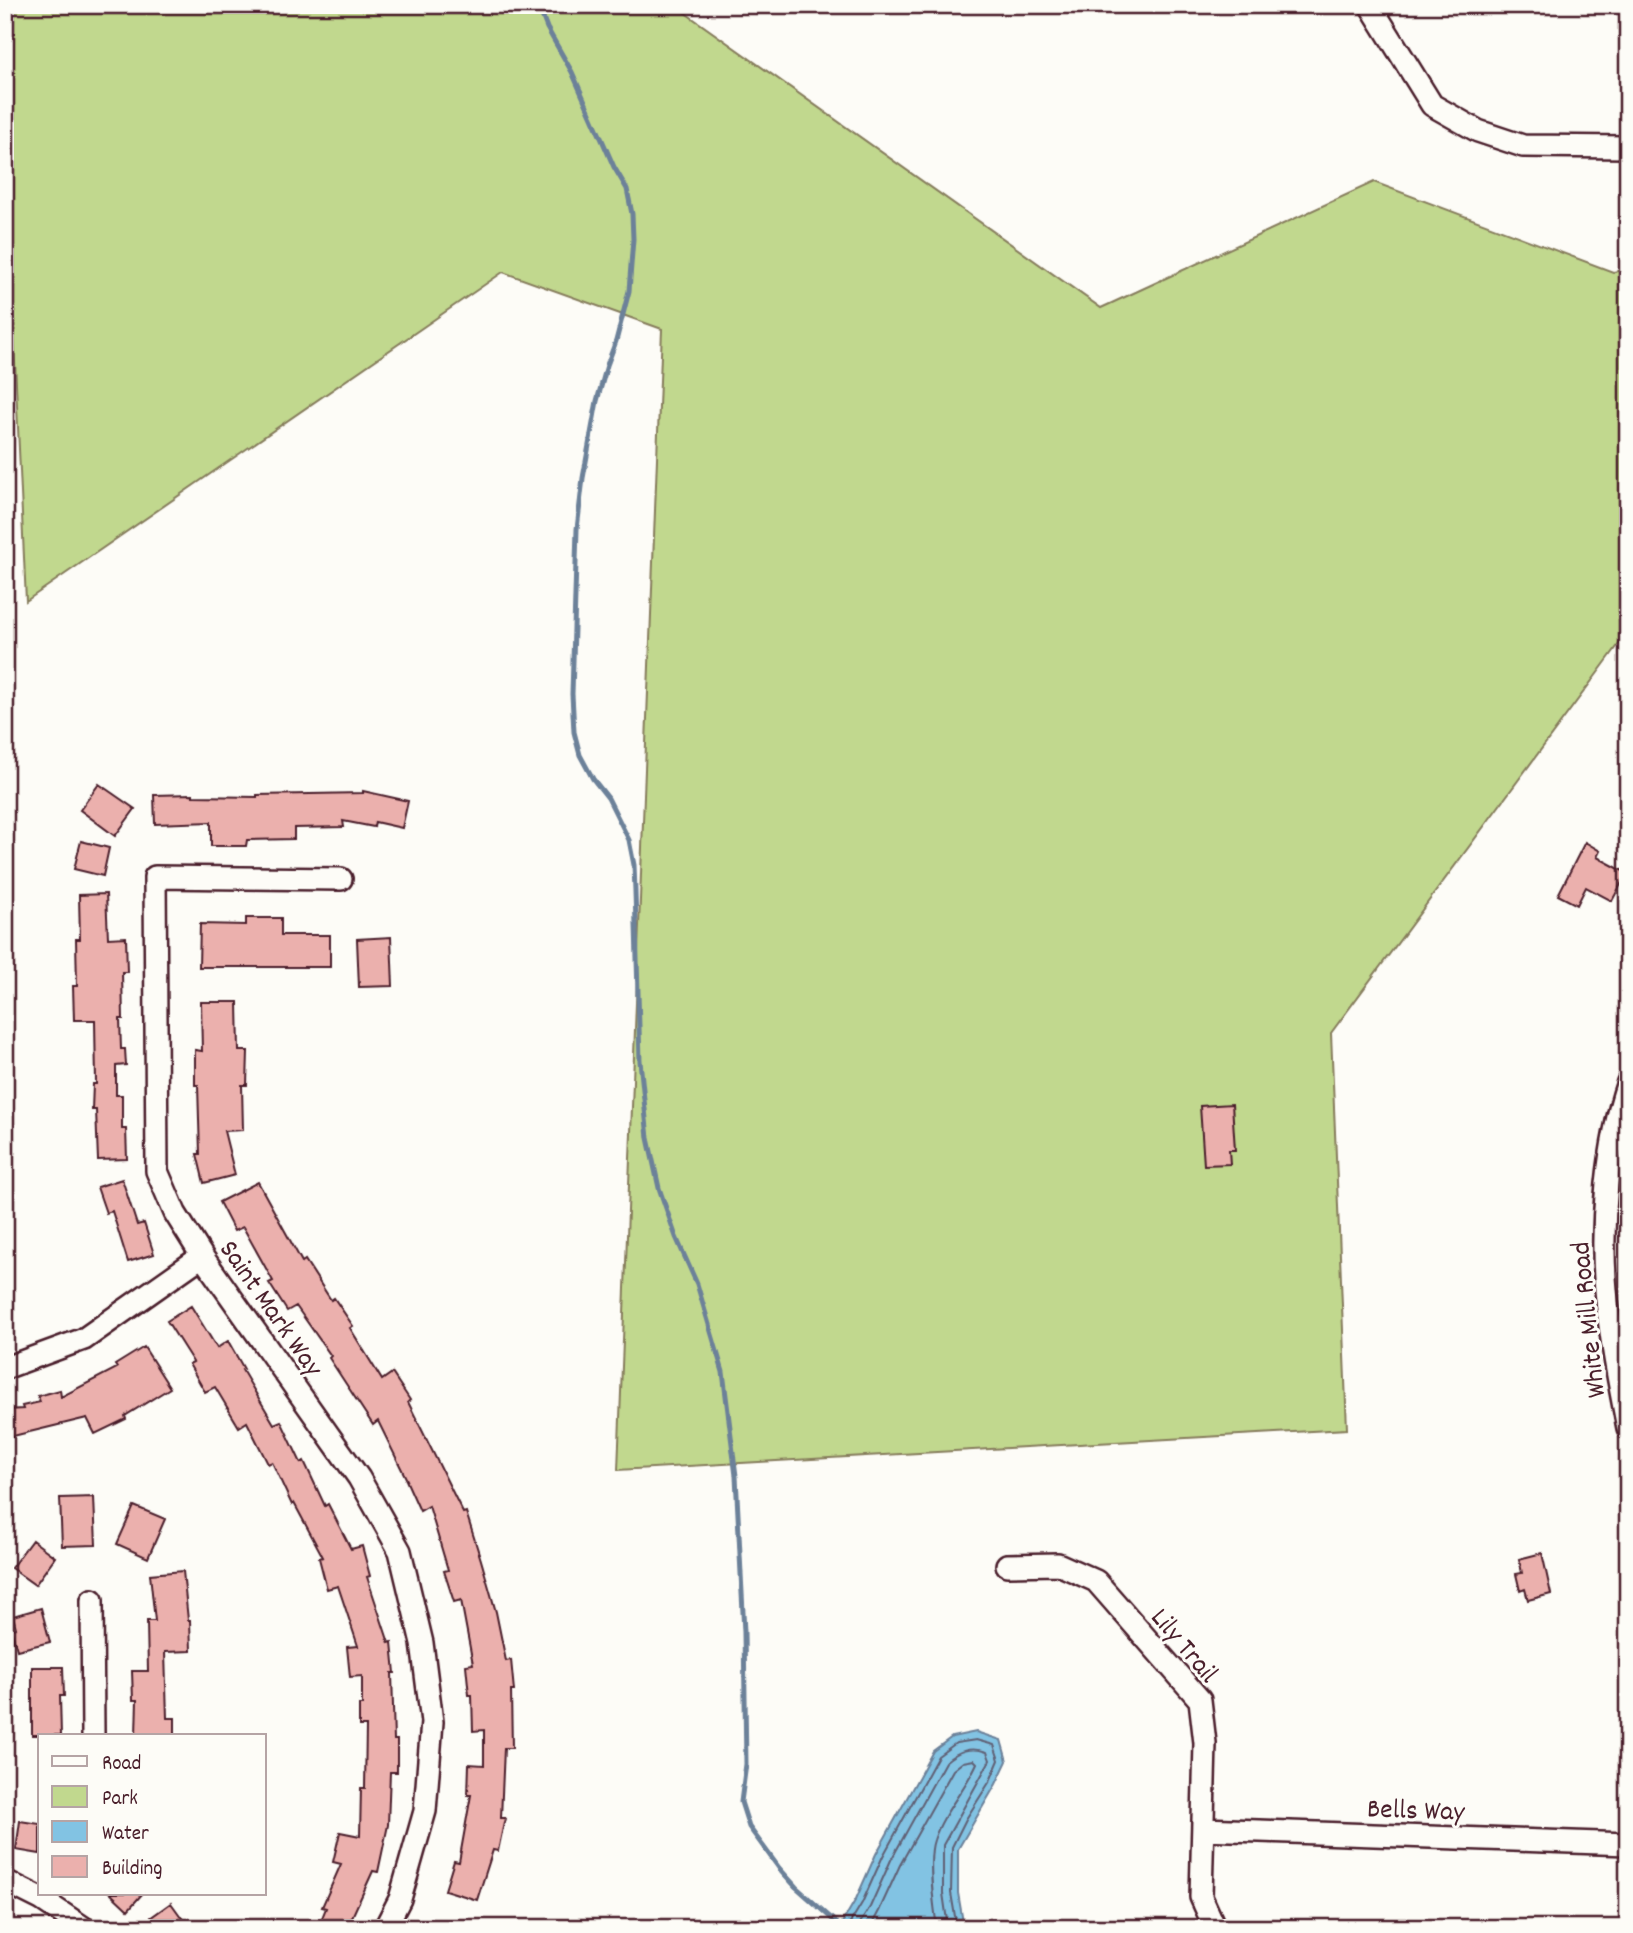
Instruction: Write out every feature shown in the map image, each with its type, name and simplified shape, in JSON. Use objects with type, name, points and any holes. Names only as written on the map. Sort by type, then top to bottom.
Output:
[{"type":"street","points":[[1370,5],[1432,105],[1478,131],[1523,146],[1628,147]]},
{"type":"street","name":"Saint Mark Way","points":[[341,879],[155,877],[157,1171],[175,1213],[202,1256],[359,1478],[400,1551],[422,1643],[432,1722],[425,1811],[400,1899],[385,1928]]},
{"type":"street","name":"White Mill Road","points":[[1628,1082],[1610,1159],[1604,1219],[1605,1288],[1628,1429]]},
{"type":"street","points":[[5,1368],[84,1339],[202,1256]]},
{"type":"street","name":"Lily Trail","points":[[1007,1565],[1058,1564],[1096,1581],[1200,1700],[1205,1743],[1201,1897],[1215,1928]]},
{"type":"street","points":[[92,1600],[93,1734]]},
{"type":"street","name":"Bells Way","points":[[1203,1829],[1628,1844]]},
{"type":"street","points":[[5,1881],[38,1893]]},
{"type":"street","points":[[58,1900],[84,1928]]},
{"type":"green space","points":[[5,5],[674,5],[1101,308],[1374,182],[1613,272],[1628,269],[1628,632],[1331,1033],[1347,1429],[618,1470],[662,329],[503,272],[26,601],[11,275],[5,274]]},
{"type":"water","points":[[976,1732],[1001,1740],[1007,1761],[958,1849],[958,1893],[964,1928],[839,1928],[933,1751],[952,1737]]},
{"type":"building","points":[[99,784],[135,809],[115,836],[80,810]]},
{"type":"building","points":[[363,791],[408,801],[402,828],[375,822],[374,827],[343,821],[344,827],[294,828],[294,839],[247,840],[246,846],[211,846],[211,822],[155,824],[154,795],[257,797]]},
{"type":"building","points":[[81,841],[109,848],[103,876],[74,869]]},
{"type":"building","points":[[1585,842],[1600,851],[1597,857],[1627,873],[1612,901],[1586,887],[1577,905],[1558,895]]},
{"type":"building","points":[[106,894],[108,938],[126,937],[127,972],[122,972],[123,1019],[120,1019],[121,1049],[125,1049],[126,1065],[116,1066],[116,1095],[122,1095],[122,1129],[126,1129],[127,1159],[98,1160],[96,1110],[92,1110],[93,1084],[96,1084],[95,1020],[74,1020],[73,986],[77,986],[79,895]]},
{"type":"building","points":[[246,918],[281,918],[281,935],[330,935],[330,967],[199,967],[200,924],[246,925]]},
{"type":"building","points":[[391,937],[393,986],[359,987],[357,939]]},
{"type":"building","points":[[201,1002],[238,1002],[239,1051],[248,1051],[247,1085],[242,1085],[243,1130],[224,1131],[235,1175],[204,1183],[197,1154],[200,1154],[198,1085],[195,1085],[195,1050],[202,1051]]},
{"type":"building","points":[[1232,1104],[1235,1150],[1229,1150],[1230,1164],[1204,1165],[1200,1106]]},
{"type":"building","points":[[122,1179],[137,1225],[144,1223],[154,1254],[128,1262],[112,1211],[106,1213],[97,1187]]},
{"type":"building","points":[[258,1182],[302,1262],[305,1260],[331,1300],[334,1298],[353,1326],[350,1328],[382,1380],[392,1373],[410,1400],[408,1402],[463,1513],[466,1512],[481,1560],[506,1661],[511,1660],[514,1691],[511,1691],[512,1748],[504,1748],[501,1818],[505,1818],[498,1851],[493,1850],[477,1900],[445,1890],[454,1861],[459,1862],[471,1795],[468,1795],[469,1764],[484,1765],[484,1730],[473,1731],[472,1695],[469,1695],[466,1665],[473,1664],[461,1600],[454,1602],[444,1571],[448,1570],[429,1506],[420,1511],[378,1421],[373,1425],[329,1358],[331,1356],[296,1306],[287,1311],[269,1283],[273,1281],[243,1227],[234,1231],[219,1202]]},
{"type":"building","points":[[191,1306],[217,1348],[228,1341],[274,1424],[281,1421],[301,1463],[304,1461],[325,1506],[328,1504],[351,1549],[362,1546],[370,1576],[367,1577],[389,1643],[392,1642],[397,1772],[390,1772],[388,1825],[378,1872],[373,1871],[347,1928],[318,1928],[326,1908],[322,1907],[341,1864],[333,1862],[340,1832],[360,1836],[361,1788],[365,1788],[366,1726],[359,1726],[362,1676],[350,1677],[347,1647],[358,1646],[338,1586],[327,1589],[319,1558],[323,1557],[294,1503],[292,1505],[272,1462],[268,1464],[247,1422],[239,1427],[215,1387],[205,1392],[189,1364],[193,1362],[167,1321]]},
{"type":"building","points":[[144,1347],[170,1388],[125,1416],[126,1419],[95,1434],[87,1418],[5,1438],[5,1410],[23,1409],[22,1406],[40,1402],[38,1396],[60,1390],[61,1397],[117,1368],[115,1365]]},
{"type":"building","points":[[94,1497],[96,1545],[62,1546],[60,1498]]},
{"type":"building","points":[[134,1506],[165,1519],[148,1558],[117,1544]]},
{"type":"building","points":[[32,1540],[55,1557],[35,1585],[11,1568]]},
{"type":"building","points":[[1542,1553],[1551,1594],[1528,1600],[1525,1589],[1520,1591],[1516,1574],[1522,1573],[1519,1559]]},
{"type":"building","points":[[183,1571],[191,1651],[165,1652],[167,1718],[175,1718],[175,1734],[136,1734],[137,1700],[133,1700],[132,1671],[148,1671],[147,1621],[155,1621],[150,1574]]},
{"type":"building","points":[[41,1608],[50,1642],[17,1650],[11,1629],[16,1628],[13,1616]]},
{"type":"building","points":[[32,1667],[63,1667],[64,1696],[60,1696],[61,1734],[32,1735]]},
{"type":"building","points":[[20,1821],[38,1824],[38,1854],[16,1850]]},
{"type":"building","points":[[112,1895],[141,1895],[128,1910]]},
{"type":"building","points":[[171,1903],[189,1928],[136,1928]]},
{"type":"waterway","points":[[538,5],[547,28],[572,72],[614,167],[627,189],[632,214],[629,291],[597,401],[577,529],[572,694],[574,732],[580,755],[593,779],[608,798],[629,840],[634,865],[640,1061],[648,1138],[659,1188],[676,1237],[697,1284],[723,1372],[736,1476],[744,1632],[746,1764],[741,1802],[749,1827],[779,1868],[840,1926]]}]
